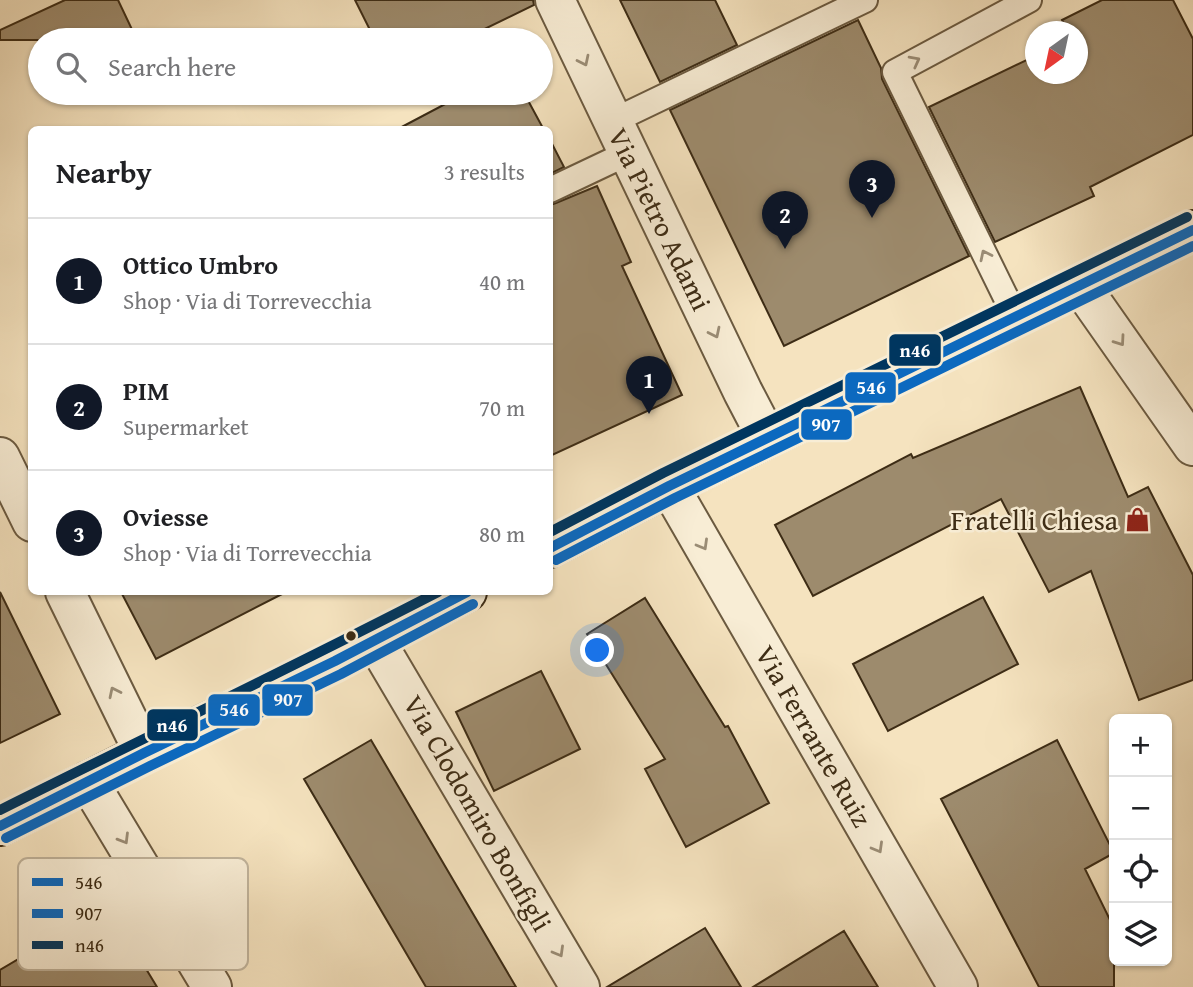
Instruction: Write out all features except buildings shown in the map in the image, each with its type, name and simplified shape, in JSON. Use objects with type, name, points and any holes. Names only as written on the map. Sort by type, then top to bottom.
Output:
[{"type":"street","name":"Via Pietro Adami","points":[[555,0],[767,438]]},
{"type":"street","points":[[553,546],[669,486],[1193,230]]},
{"type":"street","points":[[1080,285],[1193,446]]},
{"type":"street","points":[[0,457],[28,514]]},
{"type":"street","name":"Via Ferrante Ruiz","points":[[669,486],[958,987]]},
{"type":"street","points":[[66,595],[144,753]]},
{"type":"street","points":[[0,826],[461,595]]},
{"type":"street","name":"Via Clodomiro Bonfigli","points":[[375,640],[580,987]]},
{"type":"street","points":[[88,781],[134,858]]},
{"type":"street","points":[[202,970],[212,987]]},
{"type":"lane","points":[[553,188],[621,137],[864,0]]},
{"type":"lane","points":[[1015,316],[895,72],[1029,0]]},
{"type":"transit line","name":"n46","points":[[553,530],[663,473],[1187,217]]},
{"type":"transit line","name":"546","points":[[553,546],[669,486],[1193,230]]},
{"type":"transit line","name":"907","points":[[556,560],[675,498],[1193,246]]},
{"type":"transit line","name":"n46","points":[[0,810],[432,595]]},
{"type":"transit line","name":"546","points":[[0,826],[335,661],[461,595]]},
{"type":"transit line","name":"907","points":[[6,838],[341,674],[473,604]]},
{"type":"place","name":"Oviesse","points":[[872,218]]},
{"type":"place","name":"PIM","points":[[785,249]]},
{"type":"place","name":"Ottico Umbro","points":[[649,414]]},
{"type":"place","name":"Fratelli Chiesa","points":[[1138,520]]}]
